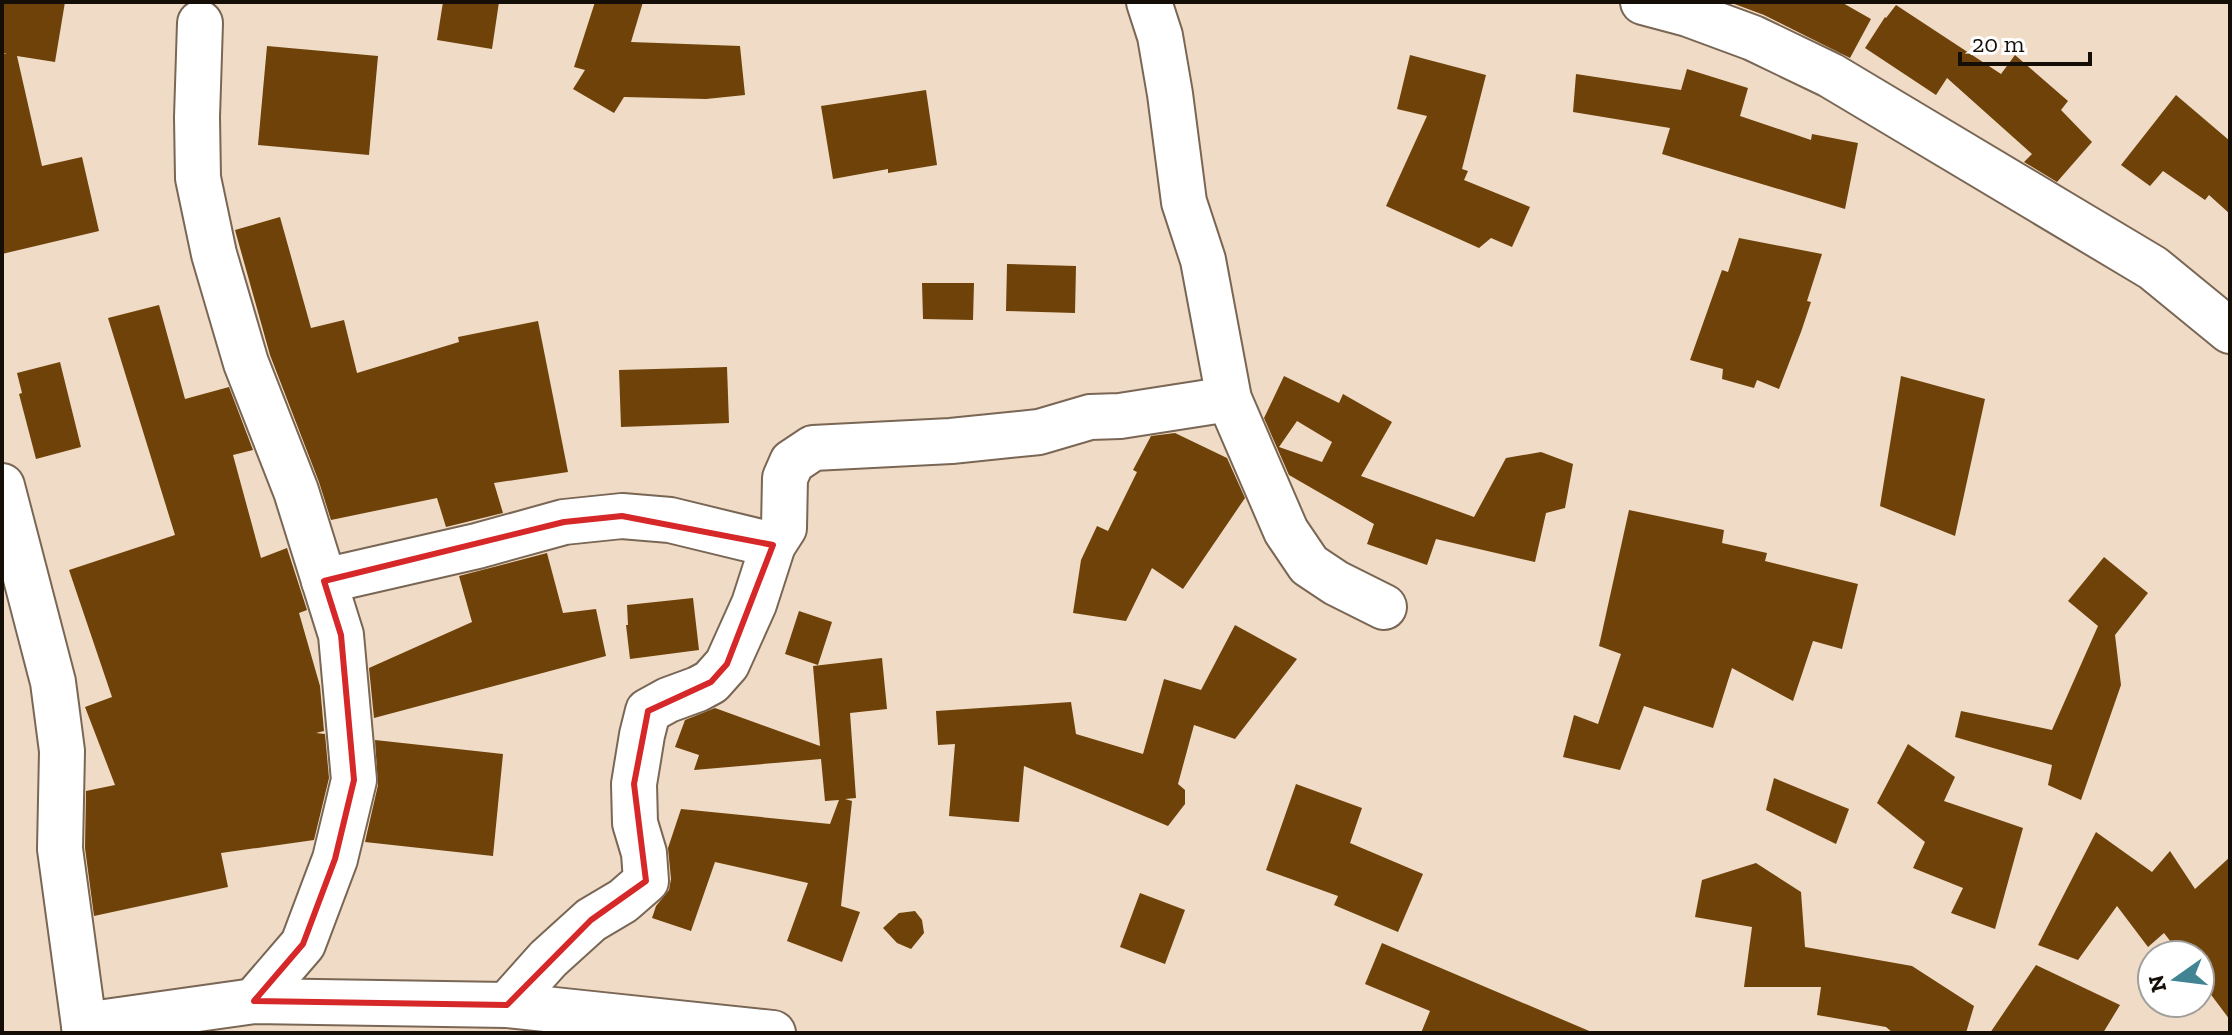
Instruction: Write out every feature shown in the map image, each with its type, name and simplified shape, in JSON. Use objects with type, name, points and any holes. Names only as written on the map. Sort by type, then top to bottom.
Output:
[{"type":"street","points":[[1149,2],[1163,50],[1184,202],[1203,260],[1229,399],[1286,531],[1309,565],[1336,583],[1384,607]]},
{"type":"street","points":[[1643,2],[1692,8],[1830,75],[2153,268],[2213,294],[2230,331]]},
{"type":"street","points":[[200,23],[198,178],[214,254],[246,363],[296,491],[341,635],[354,780],[335,859],[303,944],[254,1001]]},
{"type":"street","points":[[507,1005],[548,959],[591,920],[623,901],[646,881],[644,853],[635,823],[634,784],[648,711],[711,682],[727,664],[754,604],[773,545],[784,528],[785,478],[792,462],[813,448],[951,441],[1039,432],[1090,417],[1120,416],[1229,399]]},
{"type":"street","points":[[2,486],[53,682],[62,751],[60,849],[85,1029],[254,1001],[507,1005],[773,1033]]},
{"type":"street","points":[[324,581],[477,546],[564,522],[622,516],[670,520],[773,545]]},
{"type":"highlighted area","points":[[622,516],[773,545],[727,664],[711,682],[648,711],[634,784],[646,881],[591,920],[507,1005],[254,1001],[303,944],[335,859],[354,780],[341,635],[324,581],[564,522]]},
{"type":"building","points":[[2,2],[65,2],[55,62],[17,56],[42,166],[82,157],[99,231],[2,254],[2,54],[7,54],[2,53]]},
{"type":"building","points":[[443,2],[499,2],[492,49],[437,40]]},
{"type":"building","points":[[595,2],[643,2],[631,42],[740,46],[745,95],[706,99],[624,97],[614,113],[573,89],[585,70],[574,67]]},
{"type":"building","points":[[1729,2],[1841,2],[1871,19],[1850,58],[1764,15]]},
{"type":"building","points":[[1896,5],[2001,74],[2015,55],[2068,101],[2061,110],[2092,142],[2057,182],[2024,162],[2032,154],[1947,78],[1936,95],[1865,48]]},
{"type":"building","points":[[267,46],[378,56],[369,155],[258,145]]},
{"type":"building","points":[[1410,55],[1486,75],[1462,169],[1468,171],[1464,180],[1530,207],[1512,247],[1491,238],[1479,248],[1386,206],[1427,116],[1397,109]]},
{"type":"building","points":[[1687,69],[1748,88],[1740,116],[1811,140],[1812,134],[1858,143],[1845,209],[1662,154],[1670,128],[1573,112],[1576,74],[1681,90]]},
{"type":"building","points":[[926,90],[937,165],[888,173],[888,169],[833,179],[821,106]]},
{"type":"building","points":[[2176,95],[2230,141],[2230,214],[2209,195],[2205,200],[2163,171],[2150,186],[2121,165]]},
{"type":"building","points":[[280,217],[311,328],[344,320],[357,373],[459,342],[458,337],[538,321],[568,472],[494,483],[503,513],[446,527],[437,498],[331,520],[270,355],[235,230]]},
{"type":"building","points":[[1739,238],[1822,254],[1807,301],[1811,302],[1779,389],[1757,380],[1754,388],[1722,379],[1723,369],[1690,360],[1722,270],[1728,272]]},
{"type":"building","points":[[1007,264],[1076,266],[1075,313],[1006,311]]},
{"type":"building","points":[[922,283],[974,283],[973,320],[923,319]]},
{"type":"building","points":[[159,305],[185,399],[229,387],[253,450],[233,455],[261,558],[287,548],[307,610],[299,613],[320,686],[324,731],[316,733],[325,734],[329,778],[314,840],[221,853],[228,887],[94,916],[85,848],[86,791],[115,785],[85,707],[112,697],[69,570],[175,535],[108,318]]},
{"type":"building","points":[[60,362],[81,447],[36,459],[19,394],[22,393],[17,373]]},
{"type":"building","points":[[727,367],[729,423],[621,427],[619,370]]},
{"type":"building","points":[[1284,376],[1339,403],[1343,394],[1392,422],[1361,476],[1474,517],[1506,458],[1541,452],[1573,464],[1565,508],[1546,513],[1535,562],[1436,539],[1427,565],[1367,544],[1374,524],[1289,475],[1264,418]],"holes":[[[1297,421],[1332,442],[1322,462],[1279,447]]]},
{"type":"building","points":[[1901,376],[1985,399],[1955,536],[1880,506]]},
{"type":"building","points":[[1175,433],[1227,458],[1245,498],[1183,589],[1152,568],[1126,621],[1073,613],[1081,560],[1097,526],[1108,531],[1151,436]]},
{"type":"building","points":[[1629,510],[1724,530],[1722,543],[1767,553],[1765,561],[1858,584],[1842,649],[1813,641],[1793,701],[1732,668],[1713,728],[1644,706],[1620,770],[1563,757],[1574,715],[1598,724],[1621,654],[1599,646]]},
{"type":"building","points":[[547,553],[563,613],[596,609],[606,656],[374,718],[369,668],[472,622],[459,576]]},
{"type":"building","points":[[2104,557],[2148,593],[2115,635],[2121,685],[2081,800],[2048,785],[2052,765],[1955,737],[1961,711],[2052,730],[2098,626],[2068,601]]},
{"type":"building","points":[[693,598],[699,650],[630,659],[627,605]]},
{"type":"building","points":[[799,611],[832,622],[818,665],[785,654]]},
{"type":"building","points":[[1235,625],[1297,659],[1235,739],[1194,725],[1178,784],[1185,790],[1185,804],[1168,826],[1024,766],[1019,822],[949,816],[955,744],[938,745],[936,711],[1071,702],[1076,734],[1143,754],[1164,679],[1201,690]]},
{"type":"building","points":[[882,658],[887,709],[850,713],[856,798],[845,799],[852,801],[841,906],[860,912],[842,962],[787,941],[808,883],[715,862],[691,931],[652,918],[656,906],[669,890],[668,848],[681,809],[830,824],[839,800],[825,801],[821,759],[694,770],[699,755],[675,747],[685,720],[715,708],[820,746],[813,666]]},
{"type":"building","points":[[375,740],[503,754],[493,856],[365,842],[378,785]]},
{"type":"building","points":[[1908,744],[1955,777],[1944,801],[2023,828],[1995,929],[1951,913],[1963,888],[1913,868],[1925,842],[1877,803]]},
{"type":"building","points":[[1774,778],[1849,809],[1836,844],[1766,810]]},
{"type":"building","points":[[1296,784],[1362,808],[1350,843],[1423,874],[1398,932],[1334,905],[1338,896],[1266,870]]},
{"type":"building","points":[[2096,832],[2152,872],[2170,851],[2195,889],[2230,857],[2230,1020],[2216,1001],[2216,939],[2169,939],[2164,933],[2157,939],[2142,939],[2117,906],[2078,960],[2038,945]]},
{"type":"building","points":[[1756,863],[1801,892],[1805,947],[1912,966],[1974,1006],[1966,1033],[1893,1033],[1886,1027],[1817,1015],[1821,987],[1744,987],[1752,927],[1695,917],[1702,880]]},
{"type":"building","points":[[1140,893],[1185,910],[1165,964],[1120,947]]},
{"type":"building","points":[[915,911],[922,920],[924,933],[911,949],[897,943],[883,928],[899,913]]},
{"type":"building","points":[[1382,943],[1594,1033],[1421,1033],[1430,1011],[1365,984]]},
{"type":"building","points":[[2036,965],[2120,1005],[2103,1033],[1990,1033]]}]
